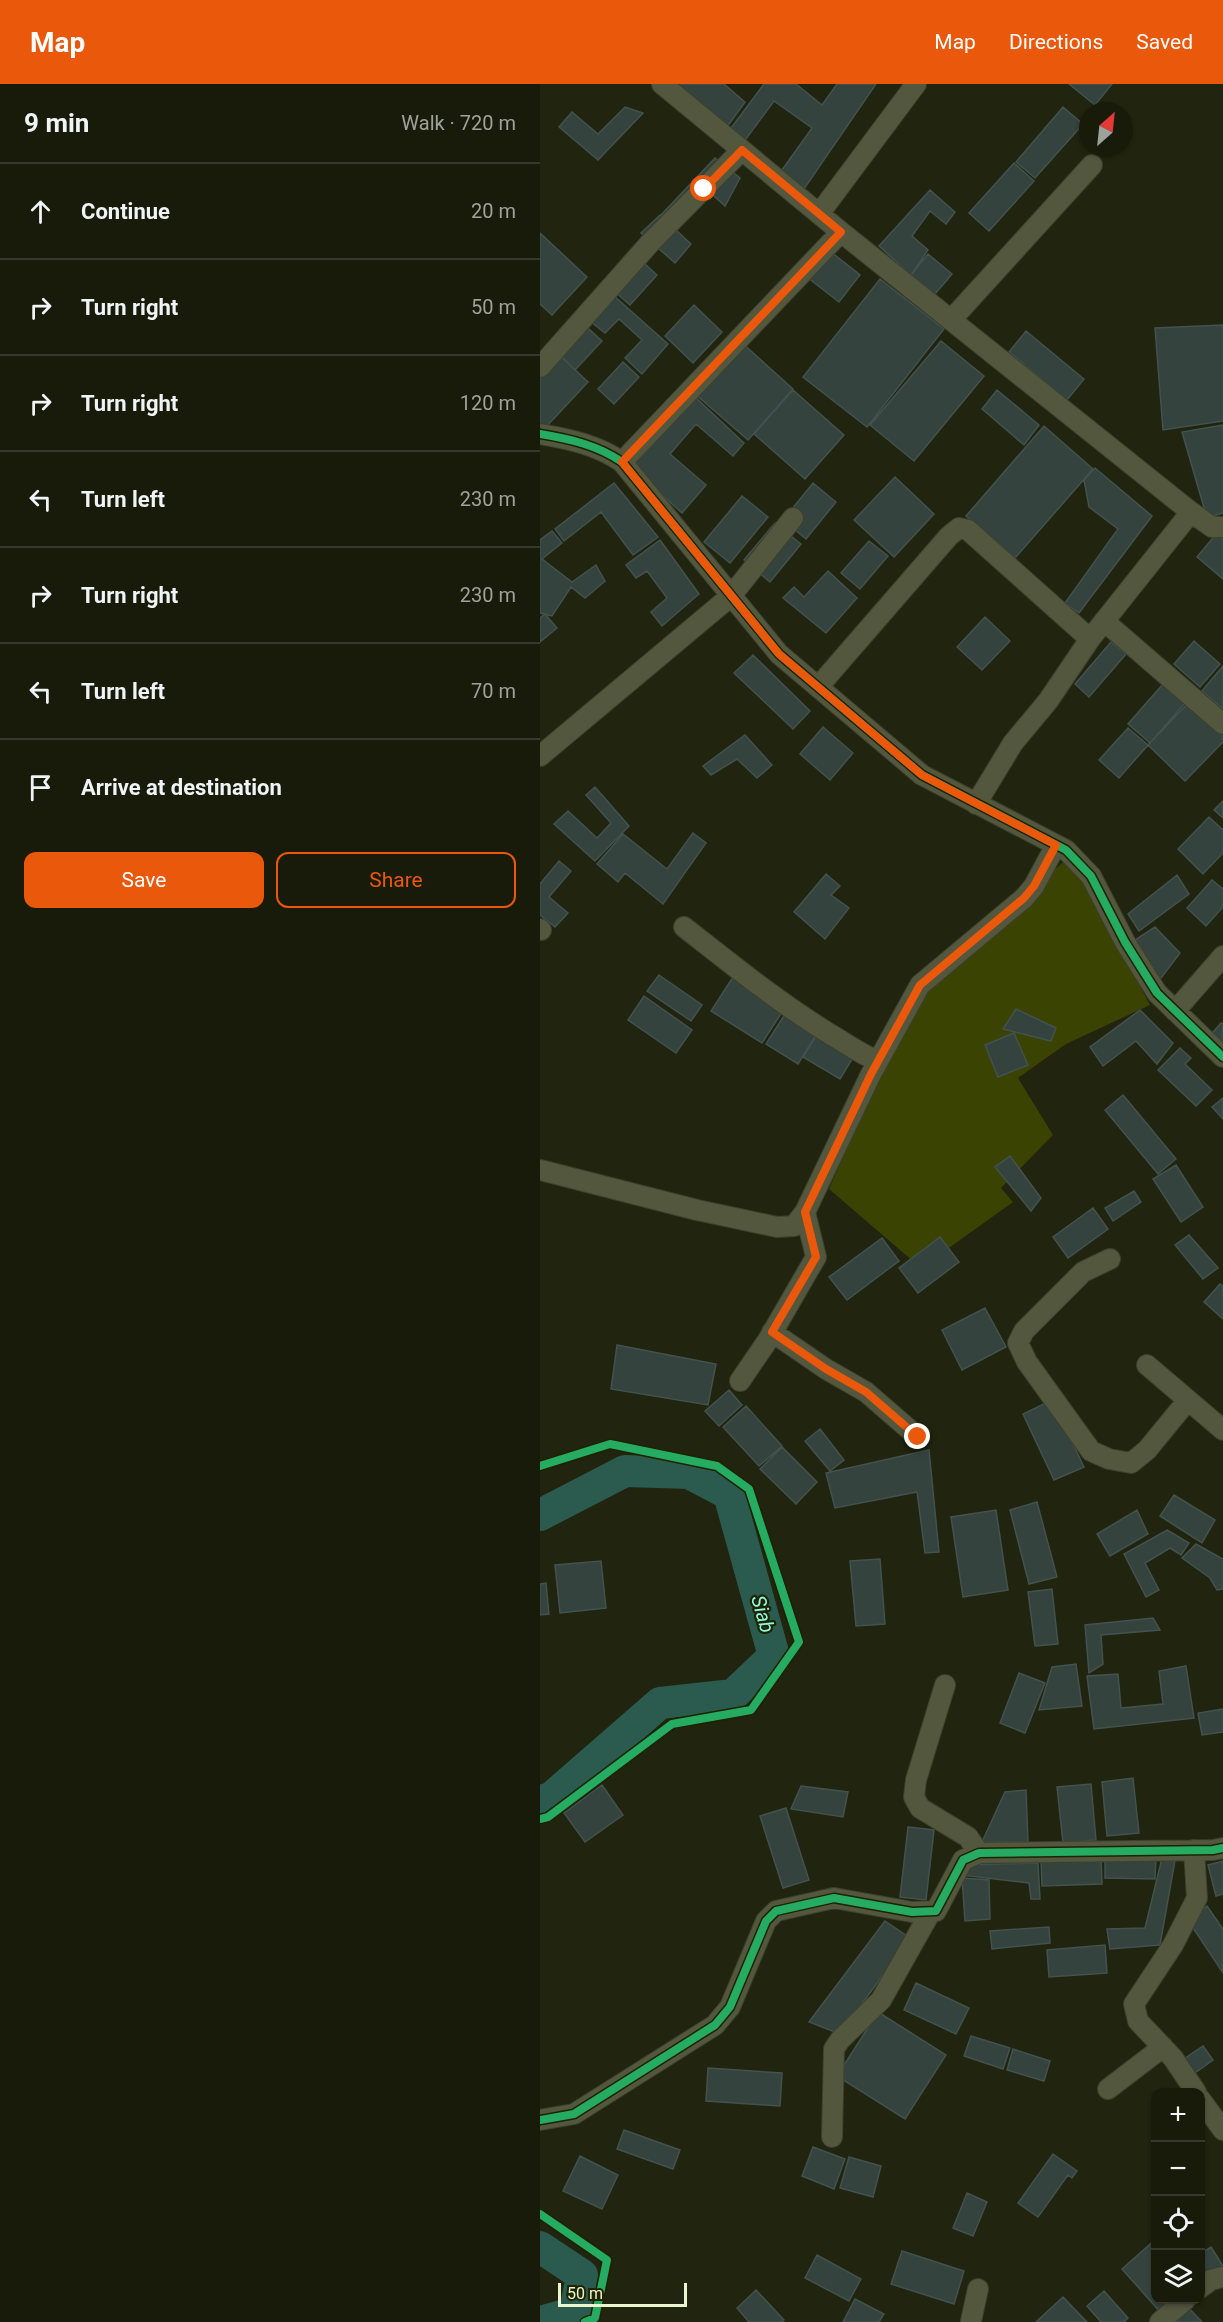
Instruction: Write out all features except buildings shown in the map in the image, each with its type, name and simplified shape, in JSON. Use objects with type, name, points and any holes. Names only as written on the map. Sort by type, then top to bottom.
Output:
[{"type":"street","points":[[663,84],[841,232],[1191,512],[1212,526],[1223,527]]},
{"type":"street","points":[[819,214],[916,84]]},
{"type":"street","points":[[540,367],[650,243],[742,150]]},
{"type":"street","points":[[951,320],[1092,165]]},
{"type":"street","points":[[622,462],[841,232]]},
{"type":"street","points":[[540,434],[566,438],[604,450],[622,462],[779,654],[922,775],[1066,850],[1091,876],[1125,942],[1157,993],[1223,1058]]},
{"type":"street","points":[[976,804],[1013,743],[1048,701],[1090,639],[1191,512]]},
{"type":"street","points":[[540,756],[731,596],[793,518]]},
{"type":"street","points":[[818,687],[959,528],[969,530],[1090,639]]},
{"type":"street","points":[[1104,621],[1223,724]]},
{"type":"street","points":[[540,1170],[686,1207],[777,1227],[794,1226],[805,1212],[878,1061],[920,985],[1024,898],[1034,886],[1056,845]]},
{"type":"street","points":[[684,927],[803,1017],[864,1056],[878,1061]]},
{"type":"street","points":[[1175,1011],[1223,956]]},
{"type":"street","points":[[740,1381],[816,1257],[805,1212]]},
{"type":"street","points":[[1110,1259],[1083,1272],[1024,1331],[1018,1343],[1027,1362],[1091,1451],[1109,1459],[1131,1463],[1147,1450],[1188,1400]]},
{"type":"street","points":[[772,1332],[826,1369],[866,1392],[918,1437]]},
{"type":"street","points":[[1147,1365],[1223,1430]]},
{"type":"street","points":[[945,1684],[916,1780],[914,1797],[920,1808],[968,1837],[979,1852]]},
{"type":"street","points":[[540,2120],[574,2114],[715,2025],[730,2007],[766,1921],[776,1911],[834,1898],[912,1912],[936,1911],[963,1860],[979,1852],[1223,1848]]},
{"type":"street","points":[[1193,2088],[1173,2058],[1138,2021],[1134,2004],[1173,1945],[1197,1898],[1194,1850]]},
{"type":"street","points":[[832,2137],[834,2049],[840,2040],[881,2000],[930,1912]]},
{"type":"street","points":[[1108,2089],[1162,2047]]},
{"type":"street","points":[[1205,2106],[1223,2130]]},
{"type":"street","points":[[1205,2284],[1223,2277]]},
{"type":"street","points":[[971,2322],[978,2289]]},
{"type":"street","points":[[1160,2322],[1180,2304]]},
{"type":"path","points":[[540,1467],[610,1444],[717,1467],[749,1489],[799,1642],[751,1710],[672,1724],[548,1817],[540,1818]]},
{"type":"path","points":[[540,2214],[607,2260],[595,2318],[585,2322]]},
{"type":"green space","points":[[1071,855],[1150,1005],[1066,1044],[1018,1078],[1053,1135],[1001,1188],[1013,1202],[921,1268],[829,1189],[892,1047],[928,984]]},
{"type":"waterway","name":"Siab","points":[[540,1515],[625,1471],[689,1473],[729,1494],[774,1656],[733,1695],[660,1703],[551,1798],[540,1801]]},
{"type":"waterway","name":"Siab","points":[[540,2247],[582,2275],[575,2312],[541,2322]]},
{"type":"cycle path","points":[[540,434],[583,444],[603,451],[622,462],[779,654],[922,775],[1066,850],[1091,876],[1125,942],[1157,993],[1223,1057]]},
{"type":"cycle path","points":[[540,1466],[610,1444],[717,1466],[749,1489],[799,1642],[751,1710],[672,1724],[548,1817],[540,1819]]},
{"type":"cycle path","points":[[540,2120],[574,2114],[715,2025],[730,2007],[766,1921],[776,1911],[834,1898],[912,1912],[936,1911],[963,1860],[979,1853],[1223,1848]]},
{"type":"cycle path","points":[[540,2214],[607,2260],[595,2318],[585,2322]]},
{"type":"route","points":[[704,189],[742,150],[841,232],[622,462],[779,654],[922,775],[1056,845],[1034,886],[1024,898],[920,985],[871,1074],[805,1212],[816,1257],[772,1332],[826,1369],[866,1392],[918,1437]]}]
